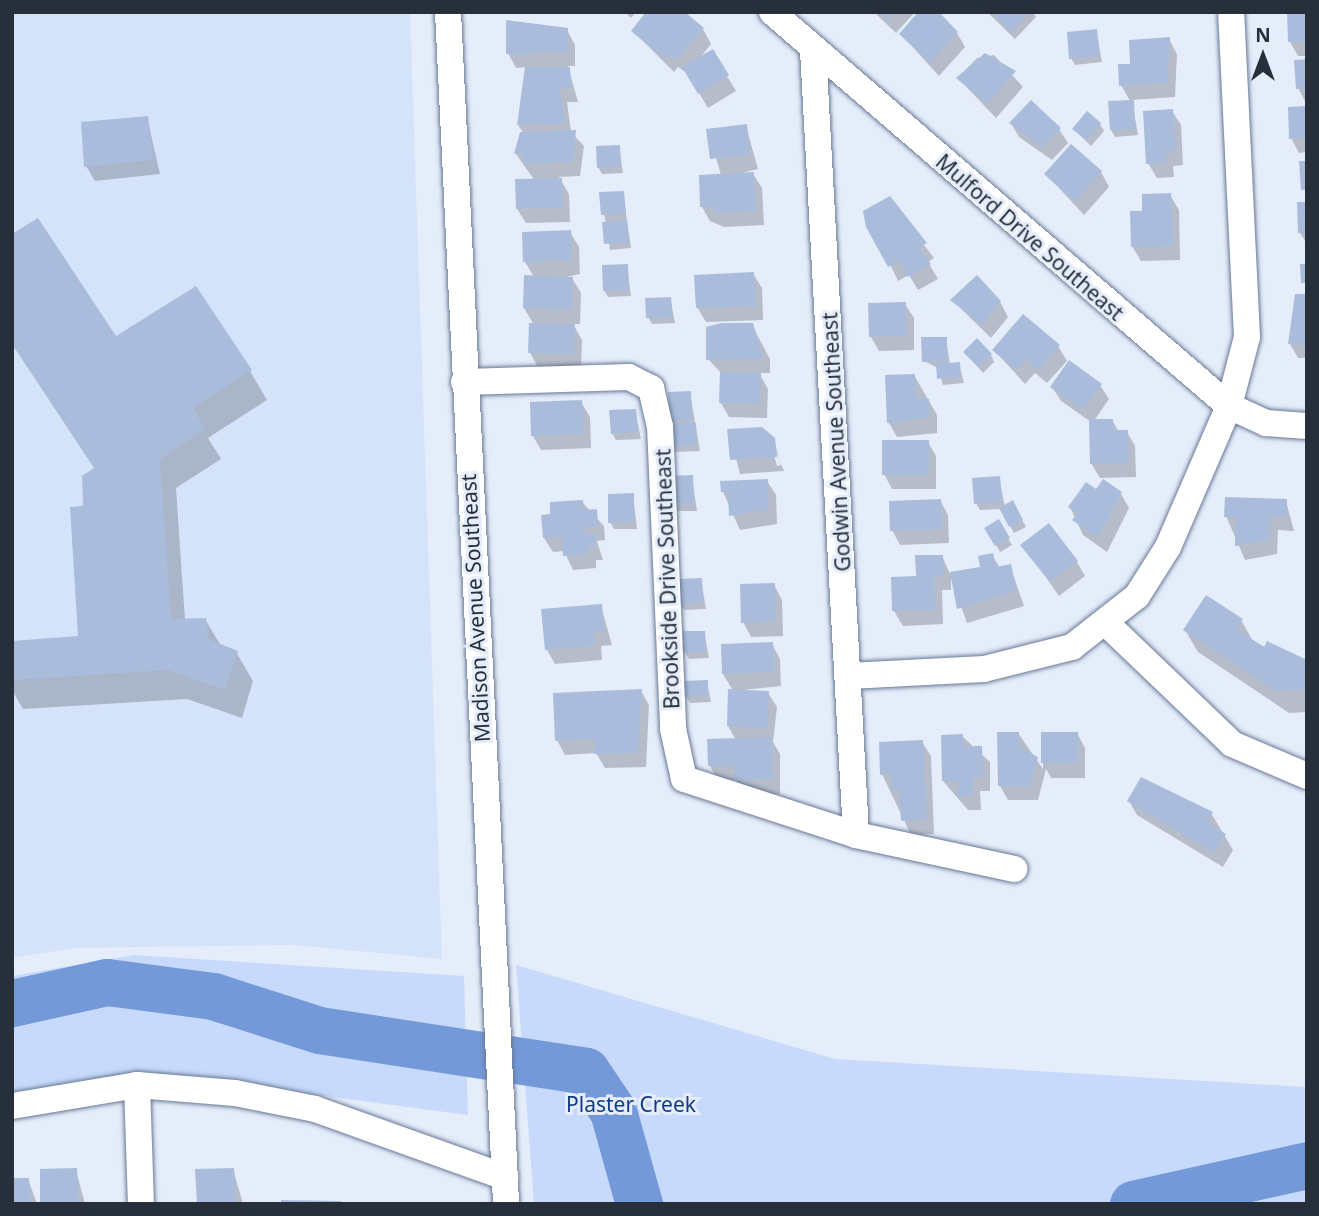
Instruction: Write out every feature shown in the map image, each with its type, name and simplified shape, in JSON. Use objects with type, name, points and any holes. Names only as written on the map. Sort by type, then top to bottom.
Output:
[{"type":"street","name":"Madison Avenue Southeast","points":[[448,12],[506,1204]]},
{"type":"street","name":"Mulford Drive Southeast","points":[[772,12],[813,51],[1229,406],[1266,423],[1307,426]]},
{"type":"street","points":[[849,676],[1031,660],[1072,647],[1107,624],[1137,596],[1168,547],[1229,406],[1249,316],[1231,12]]},
{"type":"street","name":"Godwin Avenue Southeast","points":[[813,51],[856,835]]},
{"type":"street","name":"Brookside Drive Southeast","points":[[464,382],[629,377],[651,388],[660,426],[677,767],[696,785],[856,835]]},
{"type":"street","points":[[1107,624],[1232,744],[1307,776]]},
{"type":"street","points":[[856,835],[1014,869]]},
{"type":"street","points":[[12,1105],[138,1085],[315,1109],[505,1177]]},
{"type":"street","points":[[138,1085],[141,1204]]},
{"type":"shaded area","points":[[12,12],[410,12],[442,959],[294,945],[75,948],[12,958]]},
{"type":"green space","points":[[134,955],[464,976],[468,1115],[203,1080],[12,1095],[12,976]]},
{"type":"green space","name":"Plaster Creek","points":[[516,965],[835,1059],[1307,1087],[1307,1204],[534,1204]]},
{"type":"building","points":[[646,12],[685,12],[704,28],[677,60],[669,54],[665,59],[631,31]]},
{"type":"building","points":[[879,12],[894,12],[887,20]]},
{"type":"building","points":[[918,12],[939,12],[958,32],[930,63],[899,34]]},
{"type":"building","points":[[993,12],[1030,12],[1011,33]]},
{"type":"building","points":[[1287,12],[1307,12],[1307,42],[1288,42]]},
{"type":"building","points":[[506,20],[568,28],[568,52],[506,54]]},
{"type":"building","points":[[1097,29],[1100,56],[1069,59],[1067,32]]},
{"type":"building","points":[[1170,37],[1168,83],[1119,86],[1118,64],[1130,64],[1129,40]]},
{"type":"building","points":[[713,49],[729,75],[698,94],[682,67]]},
{"type":"building","points":[[985,53],[1016,71],[987,104],[956,78]]},
{"type":"building","points":[[1307,59],[1307,88],[1296,89],[1294,60]]},
{"type":"building","points":[[525,67],[570,67],[571,88],[560,88],[565,124],[517,125]]},
{"type":"building","points":[[1031,100],[1061,128],[1043,147],[1009,123]]},
{"type":"building","points":[[1134,100],[1135,129],[1110,130],[1108,101]]},
{"type":"building","points":[[1307,106],[1307,138],[1289,139],[1288,107]]},
{"type":"building","points":[[1173,109],[1176,151],[1166,152],[1167,163],[1146,164],[1143,111]]},
{"type":"building","points":[[1087,111],[1101,123],[1086,140],[1072,129]]},
{"type":"building","points":[[148,116],[153,160],[84,167],[81,122]]},
{"type":"building","points":[[747,124],[750,155],[710,159],[706,129]]},
{"type":"building","points":[[576,130],[573,162],[523,164],[523,153],[514,154],[520,132]]},
{"type":"building","points":[[1071,144],[1102,171],[1075,202],[1044,174]]},
{"type":"building","points":[[620,145],[621,166],[597,168],[596,146]]},
{"type":"building","points":[[1299,161],[1307,161],[1307,190],[1301,190]]},
{"type":"building","points":[[754,172],[756,211],[714,213],[714,207],[700,207],[699,175]]},
{"type":"building","points":[[562,178],[563,208],[516,209],[515,179]]},
{"type":"building","points":[[624,191],[626,214],[601,215],[599,192]]},
{"type":"building","points":[[1171,193],[1173,245],[1131,247],[1130,211],[1142,211],[1142,194]]},
{"type":"building","points":[[890,196],[927,243],[918,248],[931,264],[908,277],[899,261],[888,267],[866,227],[863,211]]},
{"type":"building","points":[[1297,202],[1307,202],[1307,233],[1298,233]]},
{"type":"building","points":[[38,218],[116,336],[196,286],[252,370],[193,408],[205,429],[160,459],[171,619],[206,618],[208,639],[238,651],[225,690],[169,670],[12,680],[12,641],[78,636],[70,507],[83,506],[82,476],[94,468],[12,343],[12,234]]},
{"type":"building","points":[[627,220],[629,242],[604,244],[602,222]]},
{"type":"building","points":[[571,230],[572,260],[523,262],[522,232]]},
{"type":"building","points":[[628,264],[629,290],[603,291],[602,265]]},
{"type":"building","points":[[1300,264],[1307,264],[1307,283],[1301,283]]},
{"type":"building","points":[[754,272],[756,306],[696,308],[694,275]]},
{"type":"building","points":[[524,275],[573,277],[572,310],[523,308]]},
{"type":"building","points":[[977,275],[1001,301],[982,325],[950,300]]},
{"type":"building","points":[[1295,294],[1307,294],[1307,344],[1288,344]]},
{"type":"building","points":[[671,297],[673,317],[646,318],[645,298]]},
{"type":"building","points":[[906,302],[907,336],[869,337],[868,303]]},
{"type":"building","points":[[1023,314],[1060,345],[1038,370],[1026,359],[1016,370],[992,350]]},
{"type":"building","points":[[529,323],[575,324],[574,354],[528,353]]},
{"type":"building","points":[[721,323],[753,323],[763,359],[706,360],[706,327]]},
{"type":"building","points":[[921,337],[947,337],[947,361],[922,362]]},
{"type":"building","points":[[977,338],[992,354],[978,367],[963,352]]},
{"type":"building","points":[[1069,360],[1102,384],[1083,410],[1050,387]]},
{"type":"building","points":[[960,362],[961,377],[937,379],[936,364]]},
{"type":"building","points":[[720,372],[761,373],[760,404],[719,403]]},
{"type":"building","points":[[915,374],[916,398],[929,399],[929,418],[887,423],[885,375]]},
{"type":"building","points":[[691,391],[692,420],[670,421],[668,392]]},
{"type":"building","points":[[582,400],[584,434],[531,436],[530,402]]},
{"type":"building","points":[[636,409],[638,432],[611,434],[609,410]]},
{"type":"building","points":[[1089,419],[1113,419],[1113,430],[1128,430],[1129,463],[1090,464]]},
{"type":"building","points":[[696,423],[697,445],[670,446],[669,424]]},
{"type":"building","points":[[762,427],[775,438],[777,457],[730,460],[727,429]]},
{"type":"building","points":[[882,440],[929,440],[929,475],[882,475]]},
{"type":"building","points":[[693,475],[694,504],[668,505],[667,476]]},
{"type":"building","points":[[1000,476],[1002,502],[974,504],[972,478]]},
{"type":"building","points":[[768,479],[769,509],[729,516],[728,492],[721,492],[720,481]]},
{"type":"building","points":[[1103,479],[1122,492],[1098,538],[1072,520],[1077,514],[1068,507],[1086,482],[1096,489]]},
{"type":"building","points":[[634,493],[634,522],[608,523],[608,494]]},
{"type":"building","points":[[1225,497],[1287,499],[1287,517],[1271,516],[1270,540],[1235,546],[1235,517],[1224,517]]},
{"type":"building","points":[[941,499],[942,529],[890,531],[889,501]]},
{"type":"building","points":[[583,500],[584,510],[597,509],[598,526],[584,527],[585,534],[595,533],[596,546],[588,546],[589,554],[563,556],[562,537],[543,538],[541,515],[550,514],[550,502]]},
{"type":"building","points":[[1013,500],[1023,520],[1009,527],[999,508]]},
{"type":"building","points":[[999,519],[1010,538],[995,546],[984,528]]},
{"type":"building","points":[[1049,523],[1078,561],[1050,582],[1020,545]]},
{"type":"building","points":[[993,553],[996,567],[1011,564],[1017,591],[957,609],[950,572],[980,567],[978,556]]},
{"type":"building","points":[[915,555],[943,555],[944,576],[934,576],[935,610],[892,611],[891,577],[916,576]]},
{"type":"building","points":[[702,578],[703,602],[679,604],[677,579]]},
{"type":"building","points":[[775,583],[776,621],[741,623],[740,584]]},
{"type":"building","points":[[1206,595],[1243,619],[1236,629],[1264,647],[1267,641],[1307,660],[1307,689],[1275,691],[1183,630]]},
{"type":"building","points":[[602,604],[604,631],[594,631],[595,645],[545,650],[541,609]]},
{"type":"building","points":[[683,631],[705,631],[706,652],[683,653]]},
{"type":"building","points":[[773,642],[774,672],[722,674],[721,644]]},
{"type":"building","points":[[708,680],[708,696],[684,697],[683,681]]},
{"type":"building","points":[[642,689],[638,753],[594,754],[594,739],[555,741],[553,693]]},
{"type":"building","points":[[728,689],[769,691],[768,728],[727,726]]},
{"type":"building","points":[[997,732],[1019,732],[1019,747],[1038,757],[1030,786],[998,786]]},
{"type":"building","points":[[1041,732],[1078,732],[1078,763],[1041,763]]},
{"type":"building","points":[[963,734],[963,746],[982,746],[983,777],[973,777],[973,796],[958,796],[957,781],[942,781],[941,735]]},
{"type":"building","points":[[772,737],[773,779],[734,780],[734,766],[708,766],[707,739]]},
{"type":"building","points":[[923,740],[927,819],[901,821],[899,790],[891,790],[891,774],[880,775],[879,742]]},
{"type":"building","points":[[1141,777],[1213,812],[1206,822],[1226,834],[1214,853],[1127,801]]},
{"type":"building","points":[[77,1168],[78,1204],[40,1204],[40,1169]]},
{"type":"building","points":[[234,1168],[236,1204],[197,1204],[195,1169]]},
{"type":"building","points":[[12,1178],[29,1178],[30,1204],[12,1204]]},
{"type":"building","points":[[281,1200],[341,1201],[341,1204],[281,1204]]},
{"type":"waterway","name":"Plaster Creek","points":[[12,1003],[107,982],[213,996],[319,1030],[586,1071],[613,1111],[639,1204]]},
{"type":"waterway","name":"Plaster Creek","points":[[1133,1204],[1307,1165]]}]
